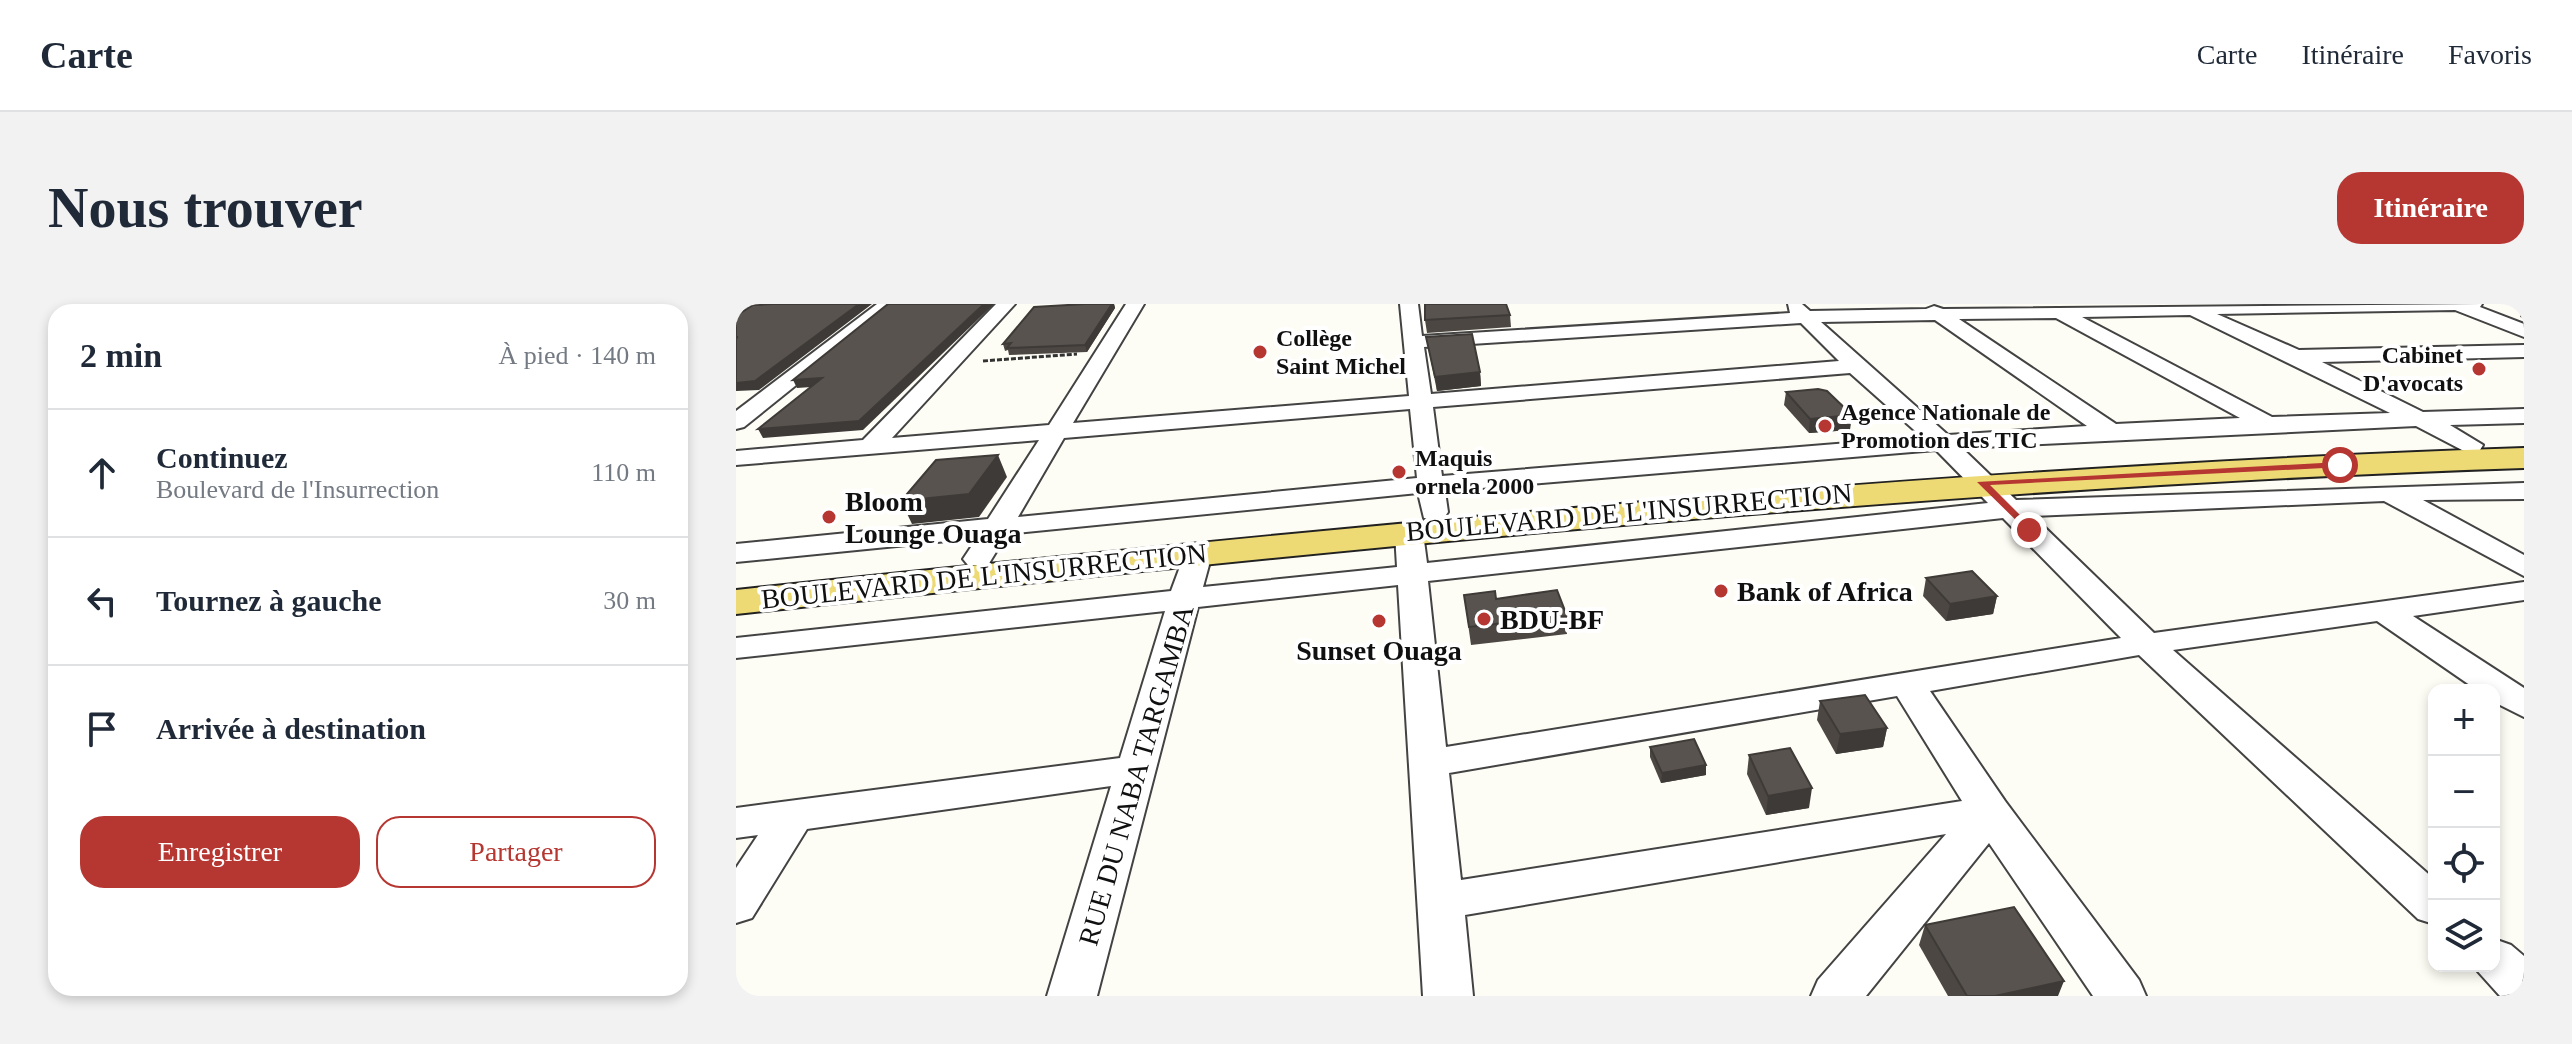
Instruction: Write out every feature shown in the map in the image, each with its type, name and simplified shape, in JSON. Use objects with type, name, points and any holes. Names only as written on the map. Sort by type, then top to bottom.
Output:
[{"type":"main road","name":"BOULEVARD DE L'INSURRECTION","points":[[736,602],[1197,554],[1425,510],[1701,504],[1974,474],[2077,459],[2524,444]]},
{"type":"main road","name":"BOULEVARD DE L'INSURRECTION","points":[[736,582],[1425,510],[1974,474],[2524,458]]},
{"type":"street","points":[[739,305],[774,304]]},
{"type":"street","points":[[736,422],[888,304]]},
{"type":"street","points":[[870,447],[1006,304]]},
{"type":"street","points":[[978,559],[1135,304]]},
{"type":"street","points":[[1409,304],[1421,403],[1425,510],[1413,572],[1448,996]]},
{"type":"street","points":[[2457,304],[2524,331]]},
{"type":"street","points":[[1415,342],[1798,310],[2473,304]]},
{"type":"street","points":[[2184,306],[2295,356],[2471,445]]},
{"type":"street","points":[[2050,308],[2267,423]]},
{"type":"street","points":[[1930,309],[2109,430]]},
{"type":"street","points":[[1798,310],[1855,366],[1940,440],[2146,644],[2428,901]]},
{"type":"street","points":[[2295,356],[2524,351]]},
{"type":"street","points":[[736,458],[1855,366]]},
{"type":"street","points":[[736,553],[997,528],[1425,510],[1940,440],[2267,423],[2524,416]]},
{"type":"street","points":[[736,648],[2007,509],[2389,493],[2524,491]]},
{"type":"street","points":[[2389,493],[2524,567]]},
{"type":"street","points":[[1701,504],[1724,538]]},
{"type":"street","name":"RUE DU NABA TARGAMBA","points":[[1072,996],[1197,554]]},
{"type":"street","points":[[1428,763],[2146,644],[2386,613],[2524,591]]},
{"type":"street","points":[[2386,613],[2524,705]]},
{"type":"street","points":[[1908,685],[1990,812],[2121,996]]},
{"type":"street","points":[[736,823],[1138,769]]},
{"type":"street","points":[[1442,901],[1990,812]]},
{"type":"street","points":[[1836,996],[1990,812]]},
{"type":"street","points":[[736,905],[794,815]]},
{"type":"street","points":[[2500,965],[2524,987]]},
{"type":"path","points":[[950,363],[1107,351]]},
{"type":"building","points":[[859,304],[755,381],[736,383],[736,316],[753,305]]},
{"type":"building","points":[[888,304],[984,304],[859,421],[758,429],[822,378],[793,380]]},
{"type":"building","points":[[1112,304],[1085,345],[1007,348],[1011,343],[1003,344],[1034,307]]},
{"type":"building","points":[[1425,304],[1506,304],[1510,315],[1425,320]]},
{"type":"building","points":[[1472,334],[1480,372],[1435,377],[1426,337]]},
{"type":"building","points":[[1827,391],[1852,415],[1810,419],[1786,392]]},
{"type":"building","points":[[998,455],[969,494],[901,501],[936,460]]},
{"type":"building","points":[[1972,571],[1997,596],[1950,604],[1926,578]]},
{"type":"building","points":[[1557,590],[1567,616],[1469,627],[1464,595],[1495,591],[1496,599]]},
{"type":"building","points":[[1865,695],[1887,728],[1840,734],[1820,701]]},
{"type":"building","points":[[1694,739],[1706,765],[1662,773],[1650,747]]},
{"type":"building","points":[[1790,748],[1812,788],[1768,796],[1749,755]]},
{"type":"building","points":[[2014,907],[2064,981],[1995,996],[1967,996],[1925,925]]},
{"type":"place","name":"Collège Saint Michel","points":[[1260,352]]},
{"type":"place","name":"Cabinet D'avocats","points":[[2479,369]]},
{"type":"place","name":"Agence Nationale de Promotion des TIC","points":[[1825,426]]},
{"type":"place","name":"Maquis ornela 2000","points":[[1399,472]]},
{"type":"place","name":"Bloom Lounge Ouaga","points":[[829,517]]},
{"type":"place","name":"Bank of Africa","points":[[1721,591]]},
{"type":"place","name":"BDU-BF","points":[[1484,619]]},
{"type":"place","name":"Sunset Ouaga","points":[[1379,621]]},
{"type":"route","points":[[2029,530],[1982,482],[2099,474],[2340,465]]}]
